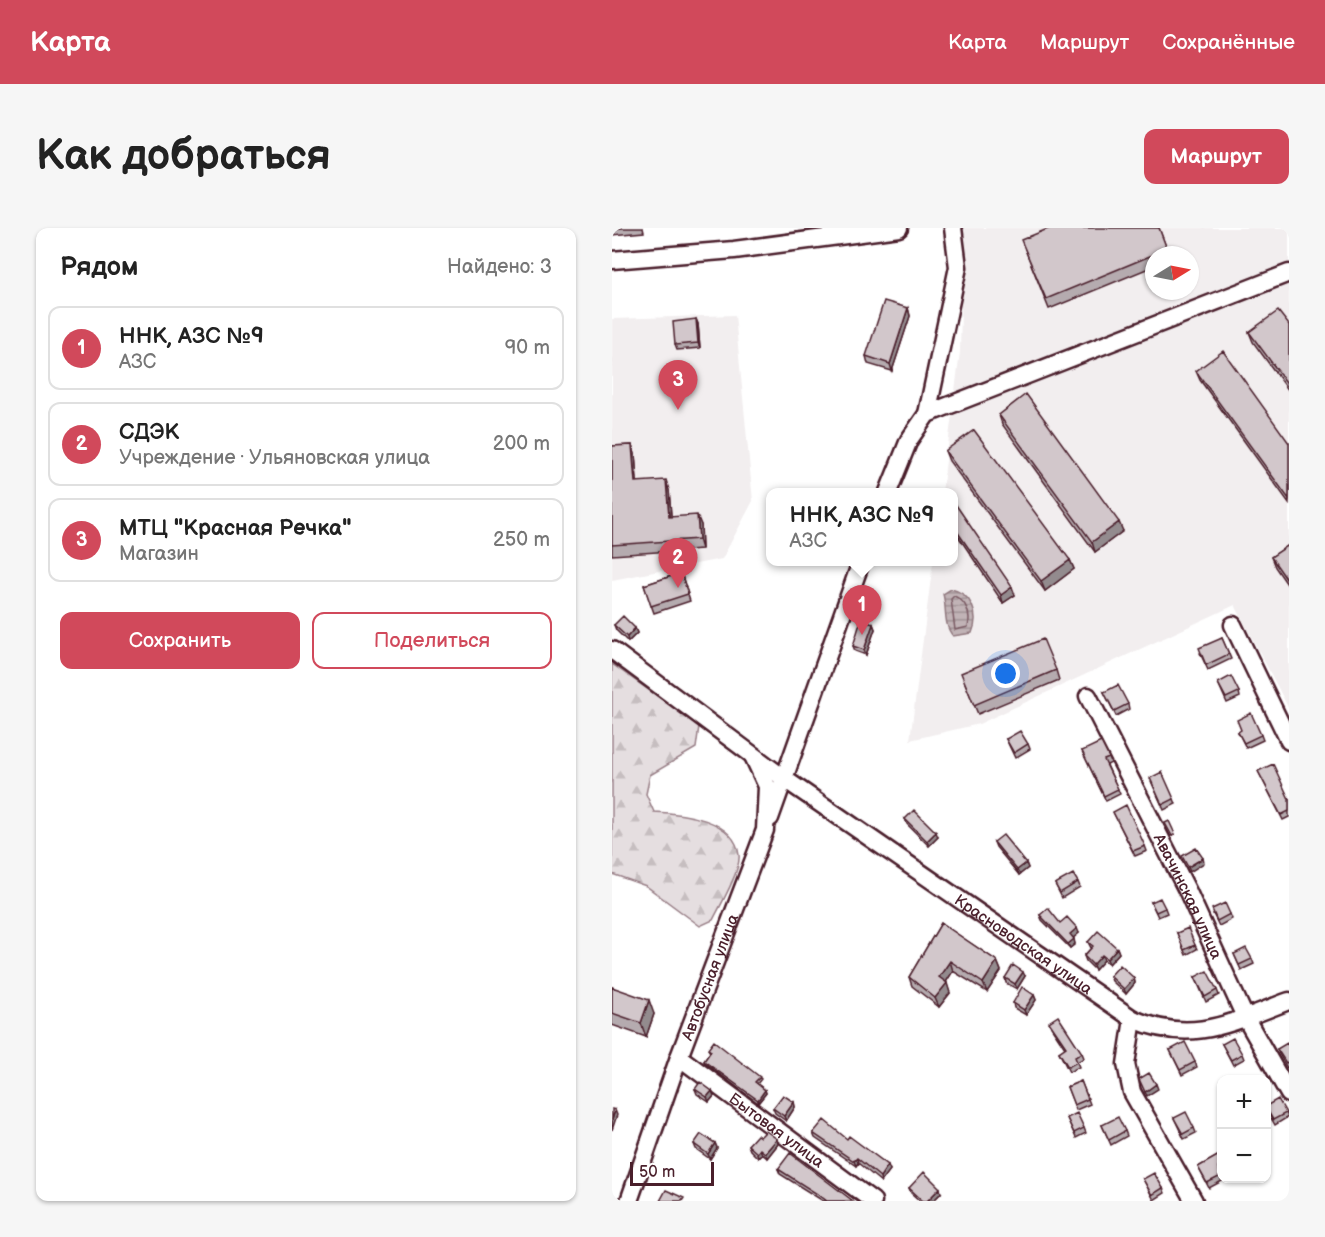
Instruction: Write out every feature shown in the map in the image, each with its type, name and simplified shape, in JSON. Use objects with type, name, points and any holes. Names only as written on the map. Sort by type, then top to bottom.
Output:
[{"type":"street","points":[[612,260],[734,250],[899,228]]},
{"type":"street","points":[[890,488],[909,440],[927,414],[958,267],[953,228]]},
{"type":"street","points":[[927,414],[1289,273]]},
{"type":"street","points":[[765,830],[786,780],[859,566]]},
{"type":"street","points":[[1233,625],[1289,741]]},
{"type":"street","name":"Красноводская улица","points":[[612,650],[786,780],[1133,1019],[1154,1028],[1181,1033],[1215,1028],[1289,1001]]},
{"type":"street","name":"Авачинская улица","points":[[1088,696],[1178,872],[1245,1017],[1289,1094]]},
{"type":"street","name":"Автобусная улица","points":[[629,1201],[679,1057],[765,830],[767,786],[752,753]]},
{"type":"street","points":[[1133,1019],[1126,1064],[1132,1092],[1194,1201]]},
{"type":"street","name":"Бытовая улица","points":[[679,1057],[873,1201]]},
{"type":"shaded area","points":[[963,228],[1289,228],[1289,709],[1235,605],[979,724],[910,740],[932,566],[958,566],[958,488],[943,488],[960,352]]},
{"type":"shaded area","points":[[735,315],[753,501],[722,559],[612,580],[612,319]]},
{"type":"green space","points":[[612,664],[699,726],[696,748],[650,775],[646,794],[654,812],[679,814],[706,820],[728,833],[735,843],[739,855],[737,870],[713,920],[700,926],[646,886],[612,874]]},
{"type":"water","points":[[951,589],[964,595],[972,605],[975,619],[972,633],[953,636],[950,632],[946,622],[943,594]]},
{"type":"building","points":[[1050,228],[1159,228],[1166,246],[1145,246],[1145,258],[1046,299],[1021,240]]},
{"type":"building","points":[[884,301],[908,308],[890,364],[866,356]]},
{"type":"building","points":[[1278,311],[1289,325],[1289,386],[1249,332]]},
{"type":"building","points":[[696,319],[698,343],[675,345],[673,322]]},
{"type":"building","points":[[1223,351],[1289,443],[1289,499],[1196,371]]},
{"type":"building","points":[[1026,394],[1119,522],[1092,542],[999,415]]},
{"type":"building","points":[[974,430],[1070,560],[1041,581],[945,451]]},
{"type":"building","points":[[632,445],[635,482],[666,480],[669,517],[697,515],[699,539],[612,545],[612,446]]},
{"type":"building","points":[[958,508],[1012,587],[1001,595],[958,533]]},
{"type":"building","points":[[1289,545],[1289,583],[1271,557]]},
{"type":"building","points":[[681,573],[688,594],[651,606],[644,585]]},
{"type":"building","points":[[623,616],[635,628],[627,637],[614,625]]},
{"type":"building","points":[[861,620],[873,624],[864,650],[853,646]]},
{"type":"building","points":[[1222,638],[1229,654],[1206,665],[1199,648]]},
{"type":"building","points":[[1043,639],[1056,670],[974,705],[961,673]]},
{"type":"building","points":[[1231,676],[1239,692],[1226,698],[1218,683]]},
{"type":"building","points":[[1118,685],[1128,704],[1114,711],[1104,692]]},
{"type":"building","points":[[1251,713],[1261,735],[1244,743],[1238,732],[1241,730],[1237,720]]},
{"type":"building","points":[[1020,731],[1028,744],[1014,753],[1006,739]]},
{"type":"building","points":[[1101,742],[1109,758],[1104,760],[1118,789],[1104,796],[1082,751]]},
{"type":"building","points":[[1273,764],[1289,799],[1289,811],[1281,815],[1258,771]]},
{"type":"building","points":[[1162,772],[1174,799],[1162,805],[1150,778]]},
{"type":"building","points":[[1126,805],[1145,846],[1133,851],[1113,812]]},
{"type":"building","points":[[914,810],[936,832],[927,841],[905,819]]},
{"type":"building","points":[[1169,821],[1175,834],[1172,836],[1165,823]]},
{"type":"building","points":[[1003,835],[1026,863],[1017,870],[994,842]]},
{"type":"building","points":[[1196,848],[1203,858],[1188,867],[1182,856]]},
{"type":"building","points":[[1073,874],[1078,882],[1060,893],[1055,884]]},
{"type":"building","points":[[1160,898],[1165,908],[1156,912],[1151,902]]},
{"type":"building","points":[[1225,903],[1230,914],[1217,921],[1212,909]]},
{"type":"building","points":[[1048,908],[1060,923],[1067,917],[1077,928],[1070,934],[1074,939],[1068,944],[1040,915]]},
{"type":"building","points":[[941,923],[997,961],[983,983],[950,961],[939,977],[947,983],[935,998],[909,977]]},
{"type":"building","points":[[1188,928],[1195,945],[1184,950],[1177,933]]},
{"type":"building","points":[[1098,931],[1117,948],[1107,959],[1102,955],[1093,965],[1084,956],[1093,946],[1088,942]]},
{"type":"building","points":[[1246,948],[1252,959],[1239,965],[1234,954]]},
{"type":"building","points":[[1013,965],[1023,972],[1015,984],[1005,978]]},
{"type":"building","points":[[1120,965],[1134,978],[1124,989],[1110,976]]},
{"type":"building","points":[[1207,971],[1217,990],[1205,997],[1195,977]]},
{"type":"building","points":[[612,987],[649,1000],[641,1023],[612,1013]]},
{"type":"building","points":[[1022,987],[1034,995],[1024,1010],[1013,1003]]},
{"type":"building","points":[[1058,1016],[1082,1053],[1075,1057],[1077,1062],[1068,1067],[1059,1052],[1066,1047],[1049,1022]]},
{"type":"building","points":[[1233,1038],[1242,1054],[1231,1060],[1222,1044]]},
{"type":"building","points":[[714,1041],[760,1077],[755,1082],[765,1090],[758,1100],[704,1061]]},
{"type":"building","points":[[1185,1042],[1195,1062],[1180,1070],[1170,1050]]},
{"type":"building","points":[[1287,1043],[1289,1061],[1286,1063],[1277,1049]]},
{"type":"building","points":[[1149,1073],[1156,1084],[1145,1092],[1139,1079]]},
{"type":"building","points":[[1081,1081],[1088,1099],[1074,1105],[1067,1087]]},
{"type":"building","points":[[700,1082],[712,1091],[707,1097],[695,1089]]},
{"type":"building","points":[[783,1095],[794,1102],[784,1116],[773,1108]]},
{"type":"building","points":[[1278,1099],[1286,1113],[1273,1120],[1271,1103]]},
{"type":"building","points":[[1186,1112],[1194,1128],[1183,1134],[1174,1118]]},
{"type":"building","points":[[1077,1113],[1084,1128],[1074,1133],[1067,1118]]},
{"type":"building","points":[[1118,1117],[1125,1131],[1109,1140],[1102,1125]]},
{"type":"building","points":[[824,1120],[847,1139],[849,1136],[888,1165],[880,1177],[857,1158],[854,1161],[813,1133]]},
{"type":"building","points":[[766,1131],[777,1139],[765,1153],[760,1149],[757,1153],[748,1145],[757,1135],[760,1137]]},
{"type":"building","points":[[701,1134],[715,1143],[708,1154],[694,1144]]},
{"type":"building","points":[[790,1153],[853,1201],[827,1201],[778,1169]]},
{"type":"building","points":[[1217,1156],[1217,1178],[1207,1183],[1198,1167]]},
{"type":"building","points":[[924,1172],[940,1188],[927,1201],[923,1201],[909,1188]]},
{"type":"building","points":[[1154,1173],[1163,1188],[1152,1195],[1143,1179]]},
{"type":"building","points":[[666,1190],[684,1198],[682,1201],[660,1201]]},
{"type":"place","name":"МТЦ \"Красная Речка\"","points":[[678,410]]},
{"type":"place","name":"СДЭК","points":[[678,588]]},
{"type":"place","name":"ННК, АЗС №9","points":[[862,635]]}]
